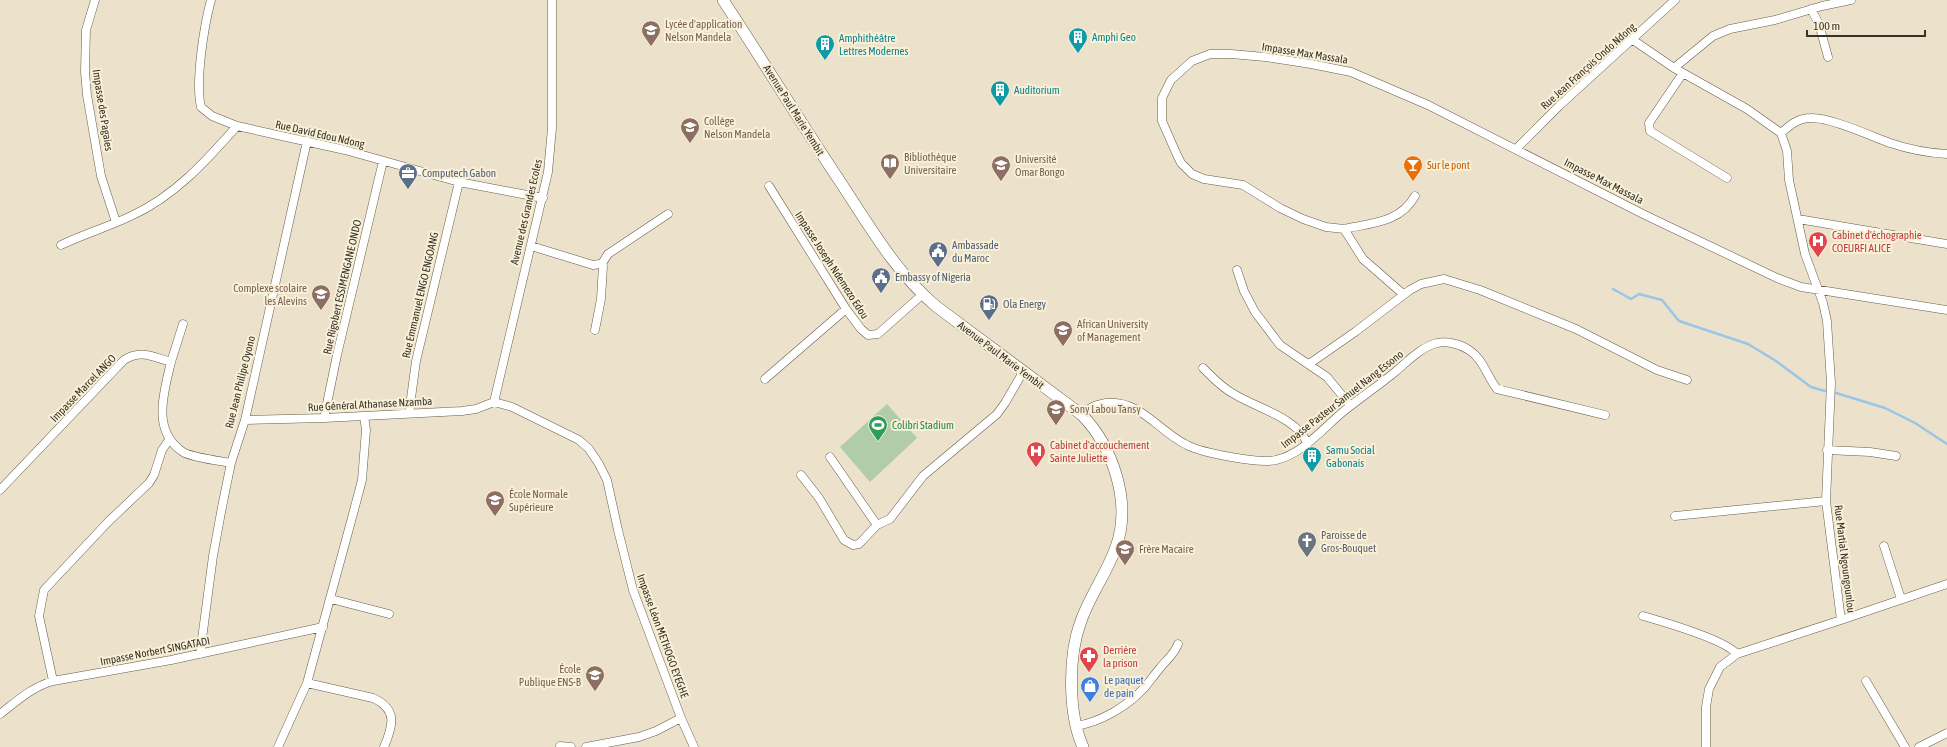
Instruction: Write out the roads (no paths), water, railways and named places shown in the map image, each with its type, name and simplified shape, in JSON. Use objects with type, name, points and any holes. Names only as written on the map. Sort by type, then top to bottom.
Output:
[{"type":"main road","name":"Avenue Paul Marie Yembit","points":[[724,0],[882,246],[898,267],[923,294],[1023,372],[1082,415],[1101,438],[1109,454],[1119,491],[1122,516],[1116,548],[1090,600],[1078,631],[1073,675],[1073,702],[1076,726],[1083,747]]},
{"type":"street","name":"Impasse des Pagaies","points":[[95,0],[86,30],[85,72],[101,176],[116,222]]},
{"type":"street","name":"Rue David Edou Ndong","points":[[211,0],[205,25],[200,100],[201,107],[206,112],[237,126],[307,141],[459,182],[543,198]]},
{"type":"street","name":"Avenue des Grandes Ecoles","points":[[494,402],[548,172],[551,141],[552,0]]},
{"type":"street","name":"Rue Jean François Ondo Ndong","points":[[1517,148],[1559,106],[1675,0]]},
{"type":"street","points":[[1674,68],[1713,36],[1730,29],[1775,20],[1811,9],[1851,0]]},
{"type":"street","points":[[1811,9],[1819,24],[1828,57]]},
{"type":"street","points":[[1633,40],[1674,68],[1747,109],[1781,133],[1802,118],[1812,117],[1850,128],[1905,148],[1947,154]]},
{"type":"street","name":"Impasse Max Massala","points":[[1415,196],[1403,211],[1392,219],[1344,229],[1326,227],[1303,219],[1280,208],[1243,185],[1204,179],[1192,174],[1181,163],[1176,155],[1162,122],[1162,98],[1171,80],[1192,61],[1210,54],[1231,54],[1311,64],[1351,72],[1428,105],[1517,148],[1645,215],[1777,278],[1801,287],[1947,310]]},
{"type":"street","points":[[1683,73],[1649,123],[1650,131],[1727,178]]},
{"type":"street","points":[[61,245],[141,211],[177,188],[198,169],[237,126]]},
{"type":"street","name":"Rue Martial Ngoungounlou","points":[[1706,747],[1706,707],[1709,689],[1720,667],[1737,654],[1841,620],[1826,501],[1831,362],[1827,321],[1823,303],[1805,254],[1789,180],[1787,151],[1781,133]]},
{"type":"street","name":"Rue Jean Philipe Oyono","points":[[200,654],[213,556],[231,463],[245,420],[307,141]]},
{"type":"street","name":"Rue Rigobert ESSIMENGANE ONDO","points":[[324,418],[337,355],[383,161]]},
{"type":"street","name":"Rue Emmanuel ENGO ENGOANG","points":[[409,413],[416,361],[459,182]]},
{"type":"street","name":"Impasse Joseph Ndemezo Edou","points":[[769,186],[846,309],[861,329],[868,335],[878,334],[923,294]]},
{"type":"street","points":[[595,330],[601,299],[602,264],[608,254],[668,214]]},
{"type":"street","points":[[1798,219],[1947,244]]},
{"type":"street","points":[[1344,229],[1363,259],[1404,294]]},
{"type":"street","points":[[531,246],[593,265],[602,264]]},
{"type":"street","points":[[1237,270],[1249,302],[1272,336],[1288,352],[1330,380],[1350,406]]},
{"type":"street","points":[[1308,364],[1355,332],[1404,294],[1421,284],[1438,279],[1444,279],[1462,284],[1576,329],[1657,370],[1687,380]]},
{"type":"street","points":[[765,380],[846,309]]},
{"type":"street","points":[[183,324],[171,362],[161,406],[164,427],[169,440],[184,453],[231,463]]},
{"type":"street","name":"Impasse Pasteur Samuel Nang Essono","points":[[1082,415],[1090,407],[1099,404],[1113,402],[1128,405],[1145,414],[1171,435],[1188,446],[1258,461],[1274,461],[1288,457],[1307,443],[1350,406],[1418,353],[1437,343],[1448,343],[1458,345],[1477,357],[1490,381],[1497,389],[1605,415]]},
{"type":"street","name":"Impasse Marcel ANGO","points":[[0,490],[124,360],[133,355],[143,354],[171,362]]},
{"type":"street","points":[[1203,368],[1217,383],[1234,395],[1259,406],[1294,426],[1304,437],[1307,443]]},
{"type":"street","points":[[801,474],[819,498],[840,534],[849,544],[859,544],[877,525],[890,518],[912,488],[928,471],[997,414],[1023,372]]},
{"type":"street","name":"Rue Général Athanase Nzamba","points":[[245,420],[324,418],[476,409],[494,402]]},
{"type":"street","name":"Impasse Léon METHOGO EYEGHE","points":[[494,402],[512,407],[579,440],[589,449],[608,480],[618,530],[633,590],[694,747]]},
{"type":"street","points":[[278,747],[307,683],[362,480],[366,430],[364,416]]},
{"type":"street","points":[[53,681],[39,616],[44,590],[108,522],[149,483],[154,475],[162,450],[169,440]]},
{"type":"street","points":[[1828,450],[1870,452],[1896,456]]},
{"type":"street","points":[[830,457],[877,525]]},
{"type":"street","points":[[1675,516],[1826,501]]},
{"type":"street","points":[[1884,546],[1901,599]]},
{"type":"street","points":[[1841,620],[1947,584]]},
{"type":"street","points":[[331,599],[389,614]]},
{"type":"street","points":[[1643,616],[1712,639],[1732,648],[1737,654]]},
{"type":"street","name":"Impasse Norbert SINGATADI","points":[[0,714],[41,684],[200,654],[323,627]]},
{"type":"street","points":[[1076,726],[1096,721],[1131,699],[1144,688],[1161,666],[1170,660],[1178,644]]},
{"type":"street","points":[[1866,681],[1905,747]]},
{"type":"street","points":[[307,683],[373,698],[381,702],[391,716],[392,724],[384,747]]},
{"type":"street","points":[[586,747],[639,737],[656,731],[682,718]]},
{"type":"street","points":[[1919,747],[1947,733]]},
{"type":"street","points":[[560,746],[571,747]]},
{"type":"waterway","points":[[1613,289],[1631,299],[1639,294],[1662,300],[1679,321],[1748,344],[1776,361],[1811,387],[1825,391]]},
{"type":"waterway","points":[[1836,393],[1885,408],[1915,423],[1947,444]]},
{"type":"place","name":"Lycée d'application Nelson Mandela","points":[[651,47]]},
{"type":"place","name":"Amphi Geo","points":[[1078,54]]},
{"type":"place","name":"Amphithéâtre Lettres Modernes","points":[[825,61]]},
{"type":"place","name":"Auditorium","points":[[1000,107]]},
{"type":"place","name":"Collège Nelson Mandela","points":[[690,144]]},
{"type":"place","name":"Bibliothèque Universitaire","points":[[890,180]]},
{"type":"place","name":"Université Omar Bongo","points":[[1001,182]]},
{"type":"place","name":"Sur le pont","points":[[1413,182]]},
{"type":"place","name":"Computech Gabon","points":[[408,190]]},
{"type":"place","name":"Cabinet d'échographie COEURFI ALICE","points":[[1818,258]]},
{"type":"place","name":"Ambassade du Maroc","points":[[938,268]]},
{"type":"place","name":"Embassy of Nigeria","points":[[881,294]]},
{"type":"place","name":"Complexe scolaire les Alevins","points":[[321,311]]},
{"type":"place","name":"Ola Energy","points":[[989,321]]},
{"type":"place","name":"African University of Management","points":[[1063,347]]},
{"type":"place","name":"Sony Labou Tansy","points":[[1056,426]]},
{"type":"place","name":"Colibri Stadium","points":[[878,442]]},
{"type":"place","name":"Cabinet d'accouchement Sainte Juliette","points":[[1036,468]]},
{"type":"place","name":"Samu Social Gabonais","points":[[1312,473]]},
{"type":"place","name":"École Normale Supérieure","points":[[495,517]]},
{"type":"place","name":"Paroisse de Gros-Bouquet","points":[[1307,558]]},
{"type":"place","name":"Frère Macaire","points":[[1125,566]]},
{"type":"place","name":"Derrière la prison","points":[[1089,673]]},
{"type":"place","name":"École Publique ENS-B","points":[[595,692]]},
{"type":"place","name":"Le paquet de pain","points":[[1090,703]]}]
